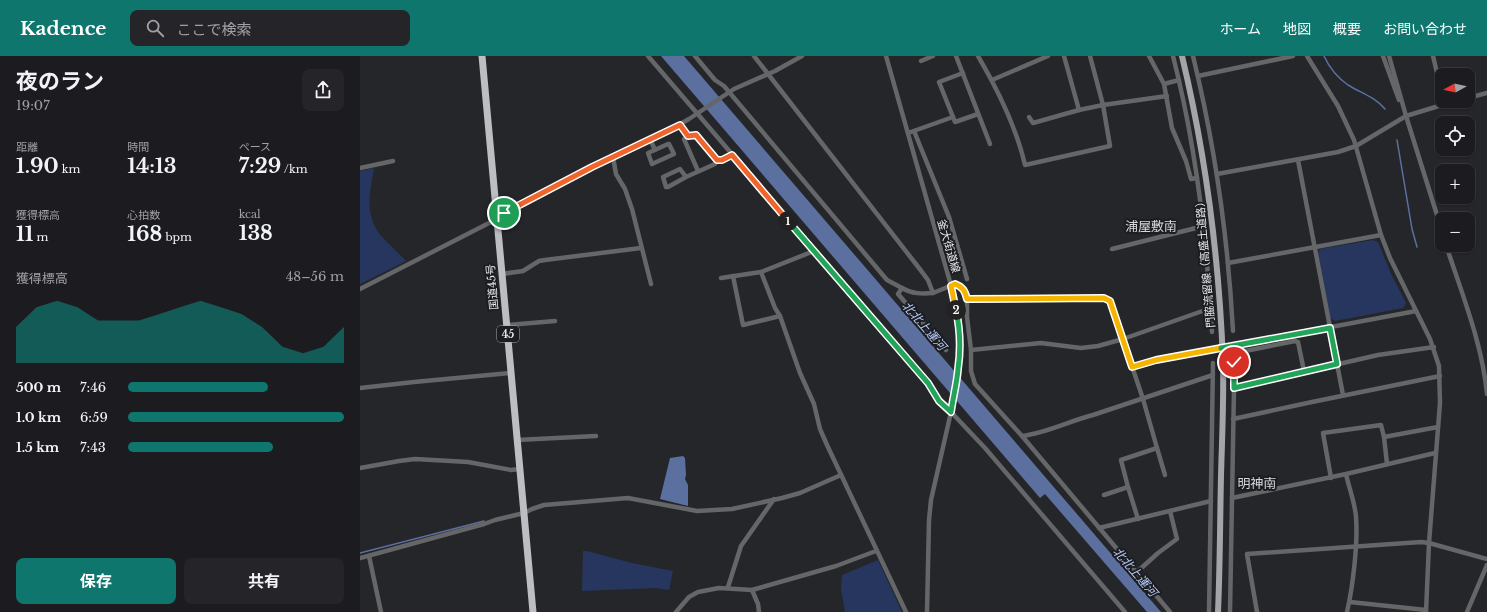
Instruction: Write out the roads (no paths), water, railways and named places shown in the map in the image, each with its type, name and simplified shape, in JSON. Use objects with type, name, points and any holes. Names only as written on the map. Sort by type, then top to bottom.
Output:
[{"type":"highway","name":"国道45号","points":[[482,56],[533,612]]},
{"type":"main road","name":"門脇流留線（高盛土道路）","points":[[1182,56],[1197,125],[1208,188],[1217,269],[1222,348],[1222,432],[1218,612]]},
{"type":"street","points":[[648,56],[699,113],[732,155],[924,378],[943,405],[985,448],[1125,612]]},
{"type":"street","points":[[695,56],[715,80],[724,86],[728,94],[887,280],[908,291],[919,294],[933,292],[955,284],[965,291],[971,350],[971,371],[975,384],[1022,436],[1170,612]]},
{"type":"street","points":[[754,56],[919,268],[928,280],[933,292]]},
{"type":"street","points":[[360,289],[563,182],[680,125],[728,94],[802,56]]},
{"type":"street","name":"釜大街道線","points":[[886,56],[951,286],[960,336],[958,368],[951,412],[931,500],[928,520],[927,612]]},
{"type":"street","points":[[921,61],[933,56]]},
{"type":"street","points":[[956,56],[990,144]]},
{"type":"street","points":[[978,56],[992,80],[1018,138],[1025,165],[1110,146],[1103,105],[1090,56]]},
{"type":"street","points":[[992,80],[1048,56]]},
{"type":"street","points":[[1064,56],[1079,110]]},
{"type":"street","points":[[1150,56],[1164,84],[1172,128],[1186,161],[1191,179],[1197,178]]},
{"type":"street","points":[[1173,56],[1179,80],[1197,178],[1204,226],[1212,332]]},
{"type":"street","points":[[1193,56],[1209,123],[1217,174],[1228,262],[1232,331]]},
{"type":"street","points":[[1198,76],[1293,56]]},
{"type":"street","points":[[1307,56],[1338,106],[1356,146],[1381,235],[1390,258],[1434,348],[1440,376],[1426,611],[1350,602]]},
{"type":"street","points":[[1383,56],[1406,116]]},
{"type":"street","points":[[1389,56],[1436,212]]},
{"type":"street","points":[[1433,56],[1436,68]]},
{"type":"street","points":[[963,73],[939,82],[955,122],[978,114]]},
{"type":"street","points":[[1164,84],[1179,80]]},
{"type":"street","points":[[1475,96],[1487,93]]},
{"type":"street","points":[[1029,117],[1033,123],[1103,105],[1167,96]]},
{"type":"street","points":[[1217,174],[1338,152],[1356,146],[1406,116],[1435,105]]},
{"type":"street","points":[[908,133],[953,117]]},
{"type":"street","points":[[680,125],[688,136]]},
{"type":"street","points":[[914,131],[949,217],[967,279]]},
{"type":"street","points":[[698,171],[684,139],[688,136],[696,135],[717,160]]},
{"type":"street","points":[[650,139],[655,150]]},
{"type":"street","points":[[669,144],[674,154],[652,164],[648,153],[655,150],[669,144]]},
{"type":"street","points":[[717,160],[722,160],[732,155]]},
{"type":"street","points":[[613,157],[616,174],[625,188],[651,284]]},
{"type":"street","points":[[686,177],[682,169],[680,169],[663,177],[666,187],[668,187],[698,171],[716,164],[717,160]]},
{"type":"street","points":[[1298,160],[1343,395]]},
{"type":"street","points":[[360,168],[393,161]]},
{"type":"street","points":[[1112,249],[1204,226]]},
{"type":"street","points":[[1228,262],[1381,235]]},
{"type":"street","points":[[502,274],[523,271],[539,261],[641,248]]},
{"type":"street","points":[[721,278],[761,272],[814,251]]},
{"type":"street","points":[[1448,252],[1480,351],[1485,372],[1487,394]]},
{"type":"street","points":[[761,272],[775,308],[780,316],[800,373],[814,404],[820,429],[876,551],[906,612]]},
{"type":"street","points":[[733,276],[743,325],[780,316]]},
{"type":"street","points":[[902,288],[898,294],[946,350]]},
{"type":"street","points":[[967,299],[1104,298],[1110,301],[1143,399],[1165,475]]},
{"type":"street","points":[[971,350],[1041,343],[1081,348],[1098,346],[1123,339],[1211,308]]},
{"type":"street","points":[[1132,367],[1156,360],[1416,311]]},
{"type":"street","points":[[507,325],[554,321]]},
{"type":"street","points":[[1230,612],[1234,362],[1240,352],[1296,341],[1298,342],[1304,371]]},
{"type":"street","points":[[1234,388],[1378,355],[1434,348]]},
{"type":"street","points":[[1210,612],[1213,362]]},
{"type":"street","points":[[360,388],[511,374]]},
{"type":"street","points":[[1022,436],[1035,434],[1213,375]]},
{"type":"street","points":[[1233,419],[1440,376]]},
{"type":"street","points":[[1330,478],[1323,432],[1381,426],[1384,437],[1387,464]]},
{"type":"street","points":[[1384,437],[1438,427]]},
{"type":"street","points":[[518,440],[596,436]]},
{"type":"street","points":[[1138,519],[1121,460],[1157,448]]},
{"type":"street","points":[[1232,498],[1330,478],[1435,453]]},
{"type":"street","points":[[360,468],[415,459],[468,462],[511,470],[520,469]]},
{"type":"street","points":[[1346,474],[1356,516],[1350,602],[1347,612]]},
{"type":"street","points":[[360,558],[524,513],[532,508],[544,505],[628,498],[697,511],[732,508],[800,493],[841,475]]},
{"type":"street","points":[[1104,495],[1128,487]]},
{"type":"street","points":[[728,587],[741,546],[774,499]]},
{"type":"street","points":[[1099,528],[1211,501]]},
{"type":"street","points":[[1137,572],[1158,553],[1177,539],[1170,511]]},
{"type":"street","points":[[1257,612],[1247,554],[1409,542],[1429,542],[1487,559]]},
{"type":"street","points":[[676,612],[689,597],[698,592],[728,587],[752,590],[836,566],[876,551]]},
{"type":"street","points":[[369,556],[381,612]]},
{"type":"street","points":[[1467,612],[1487,565]]},
{"type":"street","points":[[752,590],[758,604],[759,612]]},
{"type":"waterway","points":[[1324,56],[1334,72],[1344,82],[1372,98],[1385,109]]},
{"type":"waterway","points":[[1397,140],[1412,229],[1417,247]]},
{"type":"waterway","points":[[360,553],[484,521]]},
{"type":"district","name":"浦屋敷南","points":[[1151,226]]},
{"type":"district","name":"明神南","points":[[1257,483]]},
{"type":"water label","name":"北北上運河","points":[[924,326]]},
{"type":"water label","name":"北北上運河","points":[[1135,572]]}]
